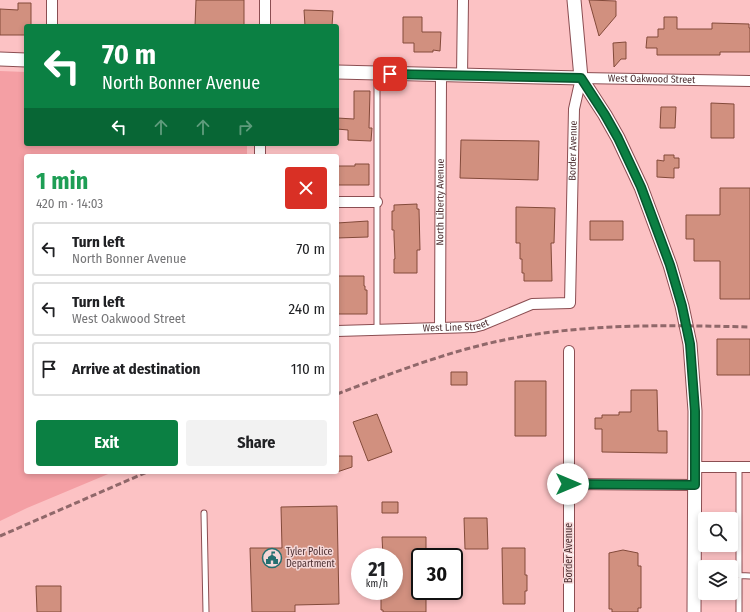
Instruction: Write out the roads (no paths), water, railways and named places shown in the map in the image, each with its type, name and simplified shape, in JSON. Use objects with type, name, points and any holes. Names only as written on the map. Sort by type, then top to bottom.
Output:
[{"type":"street","points":[[52,0],[52,24]]},
{"type":"street","points":[[265,0],[265,24]]},
{"type":"street","points":[[462,76],[463,0]]},
{"type":"street","name":"Border Avenue","points":[[570,303],[574,109],[581,78],[574,0]]},
{"type":"street","points":[[0,59],[24,60]]},
{"type":"street","name":"West Oakwood Street","points":[[339,72],[441,76],[750,81]]},
{"type":"street","name":"North Liberty Avenue","points":[[440,328],[441,76]]},
{"type":"street","points":[[581,78],[618,138],[641,187],[670,265],[682,306],[690,344],[695,411],[695,485],[699,560]]},
{"type":"street","points":[[339,202],[377,202]]},
{"type":"street","name":"West Line Street","points":[[339,331],[482,326],[532,304],[570,303]]},
{"type":"street","name":"Border Avenue","points":[[569,351],[569,612]]},
{"type":"street","points":[[696,467],[750,467]]},
{"type":"street","points":[[568,484],[695,485]]},
{"type":"street","points":[[694,612],[698,587]]},
{"type":"lane","points":[[377,74],[377,330]]},
{"type":"lane","points":[[739,467],[738,576],[750,576]]},
{"type":"lane","points":[[204,513],[206,612]]},
{"type":"lane","points":[[738,600],[738,612]]},
{"type":"railway","points":[[339,393],[417,364],[478,346],[530,335],[624,326],[750,327]]},
{"type":"railway","points":[[0,536],[142,474]]},
{"type":"place","name":"Tyler Police Department","points":[[272,558]]}]
